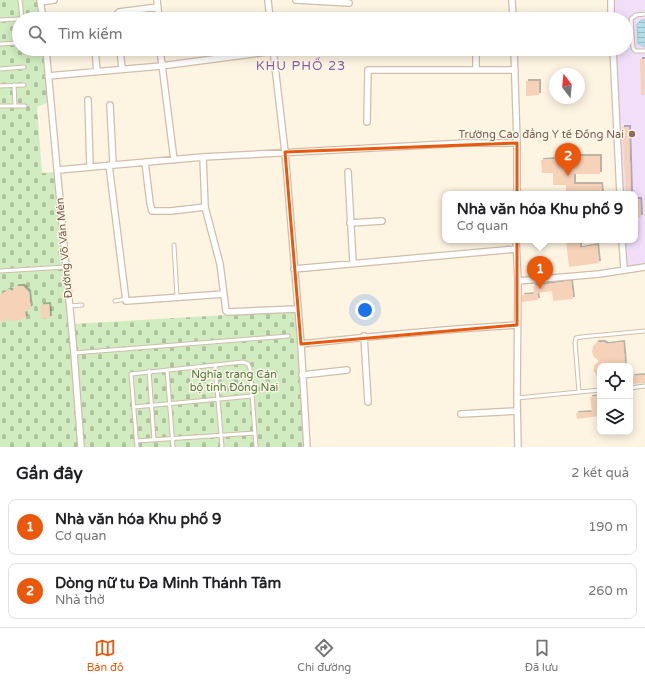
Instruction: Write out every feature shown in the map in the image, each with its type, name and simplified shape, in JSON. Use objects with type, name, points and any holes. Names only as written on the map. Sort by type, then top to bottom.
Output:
[{"type":"street","points":[[42,12],[40,1],[54,0]]},
{"type":"street","points":[[157,0],[158,12]]},
{"type":"street","points":[[268,0],[269,12]]},
{"type":"street","points":[[296,0],[349,4]]},
{"type":"street","points":[[512,0],[513,12]]},
{"type":"street","points":[[611,0],[611,12]]},
{"type":"street","points":[[119,12],[158,7]]},
{"type":"street","name":"Đường Võ Văn Mén","points":[[47,56],[82,447]]},
{"type":"street","points":[[96,56],[97,72]]},
{"type":"street","points":[[121,56],[122,69]]},
{"type":"street","points":[[161,56],[174,160]]},
{"type":"street","points":[[48,76],[162,66],[232,56]]},
{"type":"street","points":[[275,56],[285,152],[301,344],[307,447]]},
{"type":"street","points":[[476,56],[476,70]]},
{"type":"street","points":[[514,56],[517,191]]},
{"type":"street","points":[[613,56],[620,191]]},
{"type":"street","points":[[367,122],[368,70],[515,70]]},
{"type":"street","points":[[88,100],[90,167]]},
{"type":"street","points":[[110,105],[111,165],[126,301],[224,294]]},
{"type":"street","points":[[58,170],[203,156],[465,143],[517,143]]},
{"type":"street","points":[[203,156],[205,206],[220,264],[226,311],[297,309]]},
{"type":"street","points":[[145,162],[152,211],[171,211],[205,206]]},
{"type":"street","points":[[348,172],[352,263]]},
{"type":"street","points":[[350,223],[382,221]]},
{"type":"street","points":[[516,243],[518,281],[517,447]]},
{"type":"street","points":[[622,243],[624,269]]},
{"type":"street","points":[[294,269],[516,249]]},
{"type":"street","points":[[518,281],[598,274],[645,267]]},
{"type":"street","points":[[301,344],[364,336],[517,325]]},
{"type":"street","points":[[364,336],[368,402]]},
{"type":"street","points":[[302,375],[347,370]]},
{"type":"street","points":[[461,414],[517,411]]},
{"type":"lane","points":[[20,0],[20,12]]},
{"type":"lane","points":[[633,17],[636,15],[645,14]]},
{"type":"lane","points":[[0,20],[12,19]]},
{"type":"lane","points":[[0,44],[12,43]]},
{"type":"lane","points":[[633,48],[635,51],[645,51]]},
{"type":"lane","points":[[0,69],[24,67]]},
{"type":"lane","points":[[14,85],[15,106]]},
{"type":"lane","points":[[0,86],[24,85]]},
{"type":"lane","points":[[0,106],[25,106]]},
{"type":"lane","points":[[174,245],[177,297]]},
{"type":"lane","points":[[0,271],[66,267]]},
{"type":"lane","points":[[115,301],[126,299]]},
{"type":"lane","points":[[70,306],[82,305]]},
{"type":"lane","points":[[579,392],[575,342],[576,338],[645,331]]},
{"type":"lane","points":[[74,353],[288,336]]},
{"type":"lane","points":[[137,447],[132,374],[243,362],[248,364],[250,368],[256,447]]},
{"type":"lane","points":[[215,365],[222,447]]},
{"type":"lane","points":[[167,370],[173,447]]},
{"type":"lane","points":[[149,371],[154,440]]},
{"type":"lane","points":[[633,388],[645,386]]},
{"type":"lane","points":[[517,398],[597,390]]},
{"type":"lane","points":[[134,407],[252,396]]},
{"type":"lane","points":[[136,441],[255,433]]},
{"type":"highlighted area","points":[[517,143],[517,325],[301,344],[285,152]]},
{"type":"shaded area","name":"Trường Cao đẳng Y tế Đồng Nai","points":[[613,0],[645,0],[645,265],[626,267],[624,243],[638,243],[638,191],[622,191],[615,56],[633,56],[633,12],[614,12]]},
{"type":"green space","points":[[0,0],[38,0],[39,12],[12,12],[12,56],[44,56],[49,102],[37,107],[42,173],[55,172],[79,447],[0,447]]},
{"type":"green space","name":"Nghĩa trang Cán bộ tỉnh Đồng Nai","points":[[295,311],[304,447],[84,447],[77,355],[73,324]]},
{"type":"water","points":[[641,20],[645,20],[645,47],[638,44],[637,24]]},
{"type":"building","points":[[640,59],[645,59],[645,95],[641,95]]},
{"type":"building","points":[[526,81],[539,81],[539,95],[526,96]]},
{"type":"building","points":[[622,127],[629,127],[631,191],[626,191]]},
{"type":"building","points":[[554,156],[600,156],[600,174],[574,174],[574,184],[601,184],[602,191],[566,191],[566,185],[553,185],[553,173],[542,173],[541,160],[554,159]]},
{"type":"building","points":[[638,199],[640,199],[641,217],[638,217]]},
{"type":"building","points":[[566,243],[580,243],[580,248],[597,245],[599,263],[569,267]]},
{"type":"building","points":[[571,281],[573,299],[553,301],[552,291],[537,293],[538,300],[522,302],[522,295],[534,294],[533,286]]},
{"type":"building","points":[[17,286],[23,286],[29,292],[31,307],[25,312],[26,317],[20,320],[11,321],[8,318],[3,323],[0,319],[0,295],[9,289],[12,291]]},
{"type":"building","points":[[49,304],[50,318],[42,319],[41,305]]},
{"type":"building","points":[[597,342],[607,344],[623,342],[625,363],[597,363],[599,361],[594,357],[592,352],[593,346]]},
{"type":"building","points":[[597,363],[597,376],[594,371],[594,366]]},
{"type":"building","points":[[645,375],[645,383],[633,384],[633,376]]},
{"type":"building","points":[[597,396],[597,416],[577,419],[576,413],[592,412],[590,397]]},
{"type":"place","name":"Trường Cao đẳng Y tế Đồng Nai","points":[[632,134]]},
{"type":"place","name":"Dòng nữ tu Đa Minh Thánh Tâm","points":[[568,176]]},
{"type":"place","name":"Nhà văn hóa Khu phố 9","points":[[540,289]]},
{"type":"district","name":"KHU PHỐ 23","points":[[301,66]]}]
